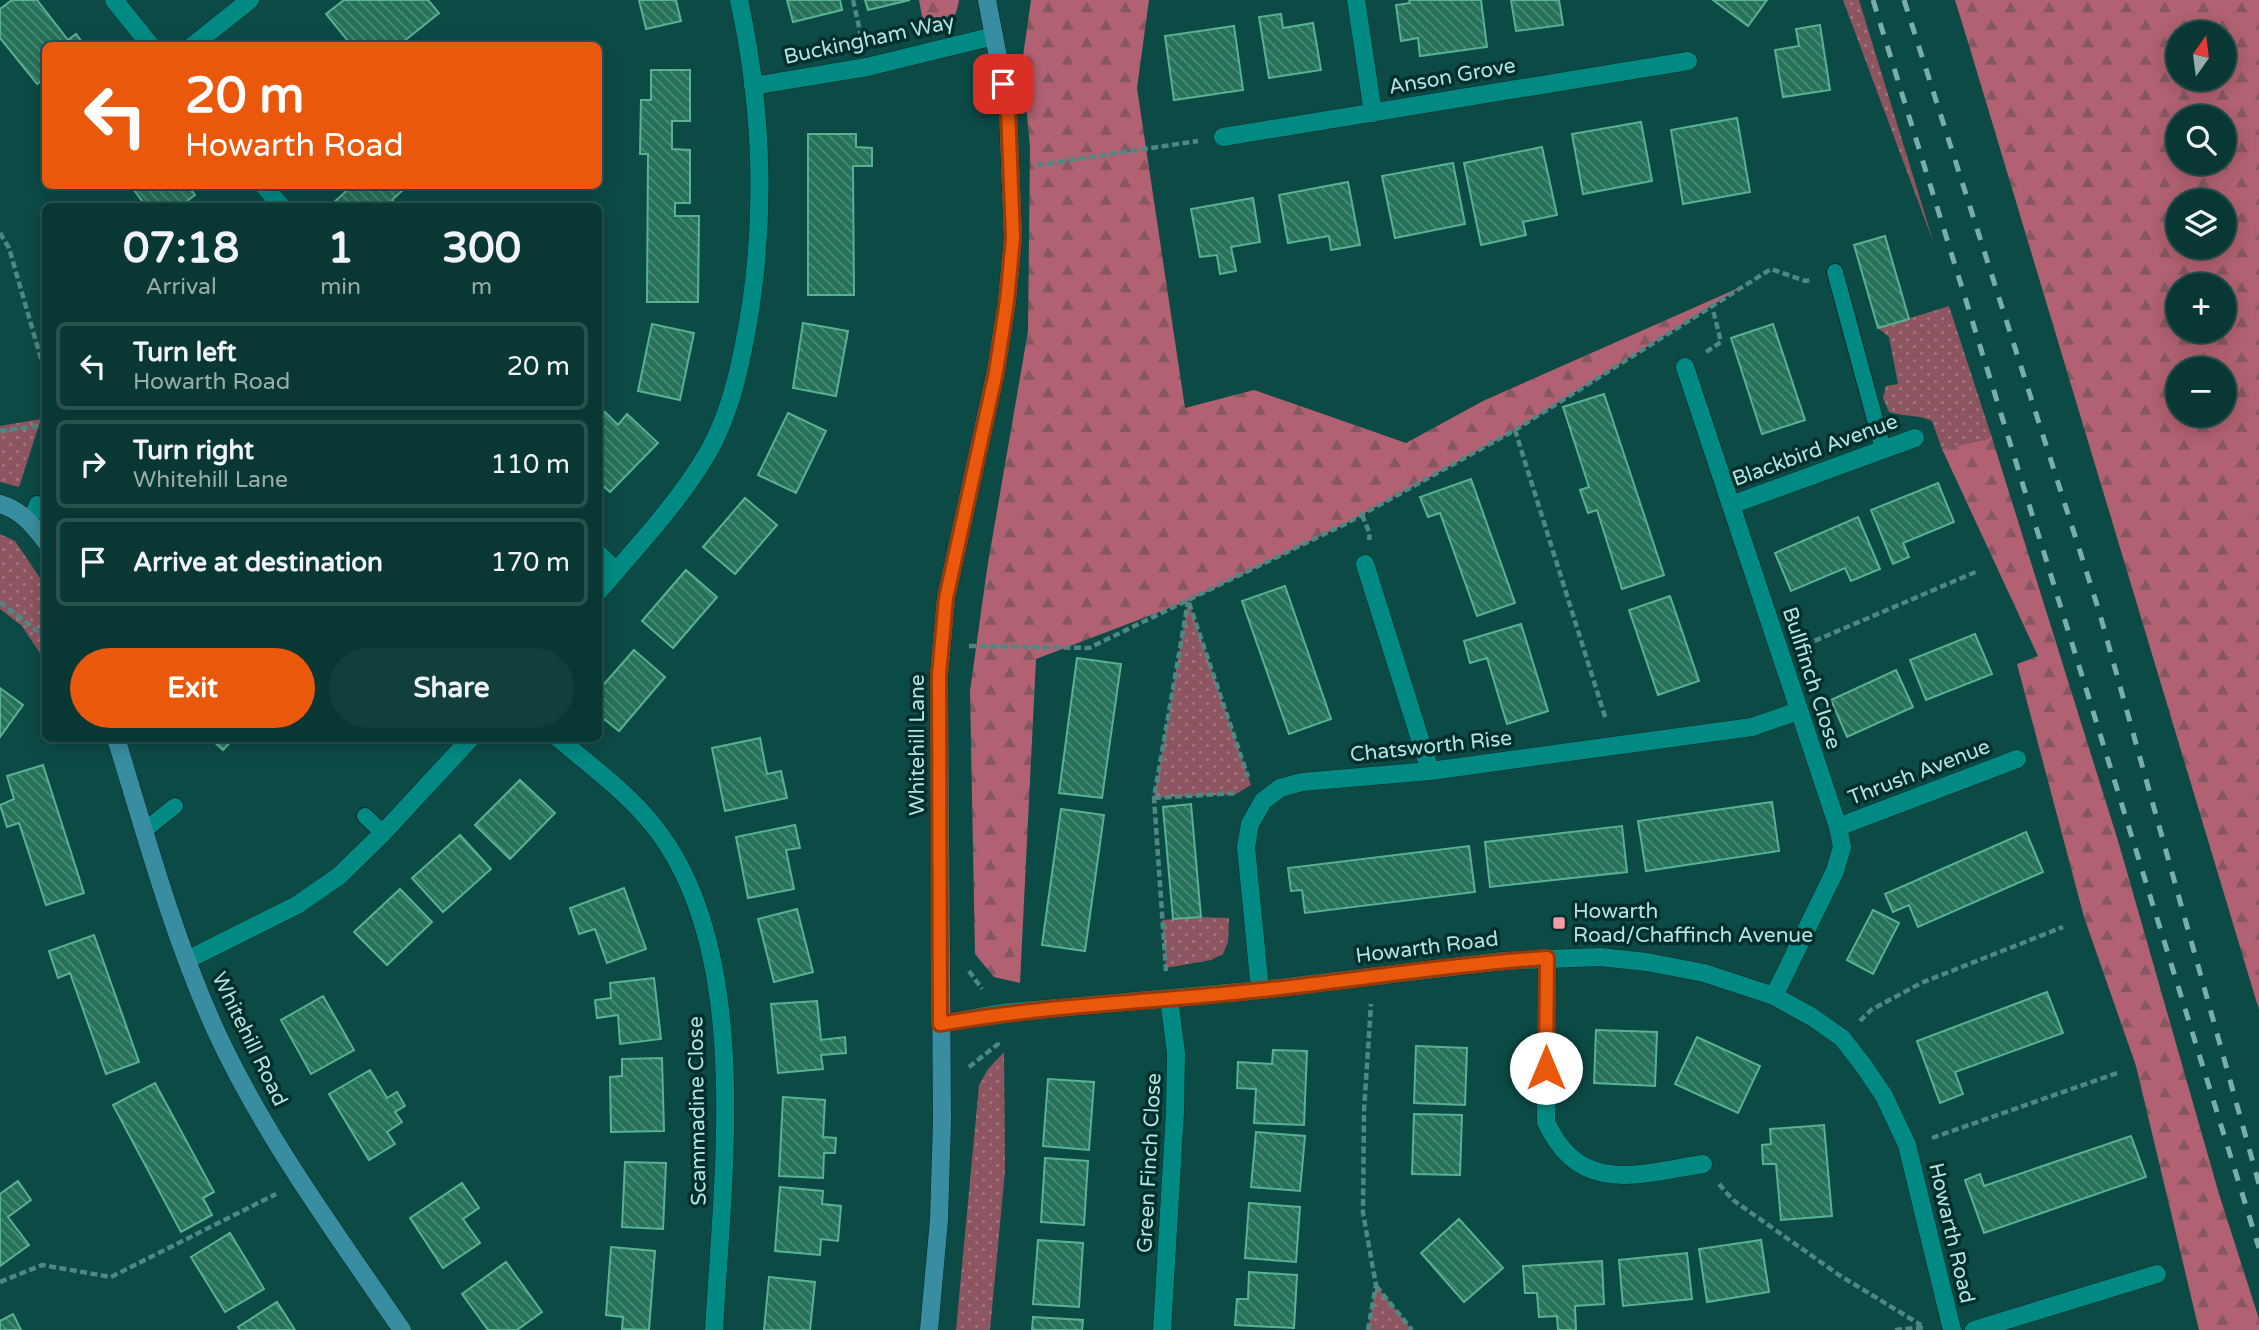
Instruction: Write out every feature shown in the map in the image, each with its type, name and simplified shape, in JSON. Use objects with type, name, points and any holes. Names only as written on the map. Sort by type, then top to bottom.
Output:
[{"type":"main road","name":"Whitehill Lane","points":[[929,1330],[939,1208],[942,1121],[939,675],[946,598],[996,372],[1013,238],[1008,109],[986,0]]},
{"type":"main road","points":[[0,504],[33,513],[42,533]]},
{"type":"main road","name":"Whitehill Road","points":[[117,742],[187,960],[216,1030],[260,1113],[302,1181],[402,1330]]},
{"type":"street","points":[[114,0],[148,42]]},
{"type":"street","points":[[197,42],[250,0]]},
{"type":"street","points":[[602,587],[677,497],[706,455],[722,423],[738,371],[751,313],[760,230],[760,185],[753,86],[739,0]]},
{"type":"street","points":[[1356,0],[1373,113]]},
{"type":"street","name":"Buckingham Way","points":[[753,86],[867,67],[994,36]]},
{"type":"street","name":"Anson Grove","points":[[1223,137],[1688,61]]},
{"type":"street","points":[[267,189],[278,203]]},
{"type":"street","name":"Bullfinch Close","points":[[1685,367],[1782,655],[1798,711],[1838,827],[1842,847],[1835,871],[1774,996]]},
{"type":"street","name":"Blackbird Avenue","points":[[1731,505],[1915,438]]},
{"type":"street","points":[[602,557],[616,571]]},
{"type":"street","points":[[1365,564],[1430,771]]},
{"type":"street","name":"Chatsworth Rise","points":[[1263,801],[1280,788],[1302,782],[1430,771],[1752,727],[1798,711]]},
{"type":"street","points":[[187,960],[297,905],[339,876],[467,742]]},
{"type":"street","name":"Scammadine Close","points":[[563,742],[635,805],[661,835],[682,868],[698,906],[704,929],[717,991],[723,1058],[724,1154],[714,1330]]},
{"type":"street","name":"Thrush Avenue","points":[[1838,827],[2017,759]]},
{"type":"street","points":[[1261,990],[1246,847],[1250,824],[1263,801]]},
{"type":"street","name":"Howarth Road","points":[[940,1024],[1000,1013],[1261,990],[1502,961],[1600,957],[1647,962],[1704,973],[1774,996],[1812,1017],[1842,1038],[1884,1096],[1908,1145],[1952,1330]]},
{"type":"street","points":[[1547,958],[1546,1122],[1555,1142],[1569,1158],[1591,1170],[1618,1177],[1703,1164]]},
{"type":"street","name":"Green Finch Close","points":[[1163,1330],[1177,1053],[1169,999]]},
{"type":"street","points":[[1974,1330],[2157,1274]]},
{"type":"lane","points":[[1835,272],[1883,449]]},
{"type":"lane","points":[[145,830],[175,806]]},
{"type":"lane","points":[[365,816],[383,833]]},
{"type":"path","points":[[853,0],[867,67]]},
{"type":"path","points":[[1029,166],[1223,137]]},
{"type":"path","points":[[0,233],[9,248],[42,362]]},
{"type":"path","points":[[942,642],[963,646],[1089,648],[1345,524],[1516,430],[1770,269],[1805,281],[1835,272]]},
{"type":"path","points":[[1685,367],[1721,342],[1712,306]]},
{"type":"path","points":[[0,431],[42,426]]},
{"type":"path","points":[[1516,430],[1615,746]]},
{"type":"path","points":[[1782,655],[1978,571]]},
{"type":"path","points":[[1188,601],[1251,785],[1263,801]]},
{"type":"path","points":[[1169,999],[1154,799],[1188,601]]},
{"type":"path","points":[[0,602],[36,630],[42,639]]},
{"type":"path","points":[[1154,799],[1236,794],[1251,785]]},
{"type":"path","points":[[1842,1038],[1871,1010],[1921,983],[2063,927]]},
{"type":"path","points":[[1368,1330],[1376,1286],[1363,1213],[1364,1111],[1373,976]]},
{"type":"path","points":[[1908,1145],[2120,1072]]},
{"type":"path","points":[[1703,1164],[1733,1200],[1839,1275],[1925,1327]]},
{"type":"path","points":[[0,1282],[42,1265],[111,1277],[302,1181]]},
{"type":"path","points":[[1376,1286],[1412,1330]]},
{"type":"shaded area","points":[[1843,0],[1859,0],[1934,244]]},
{"type":"shaded area","points":[[1949,306],[1992,438],[1942,449],[1932,421],[1889,412],[1883,398],[1886,386],[1898,384],[1889,337],[1878,328]]},
{"type":"shaded area","points":[[41,419],[19,487],[0,482],[0,426]]},
{"type":"shaded area","points":[[0,534],[15,541],[40,578],[42,656],[22,626],[0,609]]},
{"type":"shaded area","points":[[1188,601],[1251,785],[1236,794],[1154,798]]},
{"type":"shaded area","points":[[1229,918],[1228,942],[1223,954],[1211,960],[1166,968],[1162,920]]},
{"type":"shaded area","points":[[1004,1052],[1005,1171],[990,1330],[956,1330],[979,1085],[988,1069]]},
{"type":"shaded area","points":[[1376,1285],[1412,1330],[1368,1330]]},
{"type":"green space","points":[[919,0],[959,0],[949,23],[925,32]]},
{"type":"green space","points":[[1031,0],[1149,0],[1137,88],[1185,408],[1254,390],[1406,443],[1483,401],[1743,286],[1515,430],[1345,524],[1188,601],[1036,659],[1020,983],[994,977],[975,954],[970,691],[987,569],[1028,331],[1030,147],[1022,63]]},
{"type":"green space","points":[[1955,0],[2259,0],[2259,1010]]},
{"type":"green space","points":[[1992,438],[2119,844],[2219,1194],[2259,1319],[2259,1330],[2199,1330],[2136,1066],[2084,917],[2017,664],[2038,656],[1942,449]]},
{"type":"building","points":[[12,0],[37,0],[68,40],[76,34],[82,42],[42,42],[42,81],[37,84],[0,38],[0,9]]},
{"type":"building","points":[[344,0],[428,0],[439,13],[403,42],[349,42],[326,14]]},
{"type":"building","points":[[639,0],[676,0],[681,21],[646,29]]},
{"type":"building","points":[[787,0],[840,0],[842,10],[793,22]]},
{"type":"building","points":[[865,0],[910,0],[868,10]]},
{"type":"building","points":[[1409,0],[1481,0],[1487,47],[1420,56],[1418,38],[1401,41],[1396,5],[1410,3]]},
{"type":"building","points":[[1511,0],[1559,0],[1563,25],[1516,31]]},
{"type":"building","points":[[1713,0],[1767,0],[1748,26]]},
{"type":"building","points":[[1281,14],[1283,28],[1313,23],[1321,70],[1269,78],[1259,17]]},
{"type":"building","points":[[1820,25],[1830,90],[1783,97],[1775,50],[1799,46],[1796,29]]},
{"type":"building","points":[[1234,26],[1243,90],[1174,100],[1165,36]]},
{"type":"building","points":[[651,70],[690,70],[690,121],[672,121],[672,149],[690,150],[690,203],[675,203],[675,216],[699,216],[698,302],[647,302],[648,154],[640,154],[641,100],[651,100]]},
{"type":"building","points":[[1737,118],[1750,192],[1683,204],[1671,130]]},
{"type":"building","points":[[1641,122],[1652,181],[1583,194],[1572,134]]},
{"type":"building","points":[[808,134],[856,134],[856,147],[872,148],[872,166],[853,166],[854,295],[808,295]]},
{"type":"building","points":[[1542,147],[1557,215],[1523,222],[1526,235],[1481,245],[1464,163]]},
{"type":"building","points":[[1453,163],[1465,224],[1395,238],[1382,176]]},
{"type":"building","points":[[1348,182],[1360,245],[1331,250],[1329,236],[1288,243],[1279,195]]},
{"type":"building","points":[[133,189],[190,189],[195,195],[184,203],[139,203],[142,201]]},
{"type":"building","points":[[349,189],[404,189],[392,200],[395,203],[333,203]]},
{"type":"building","points":[[1253,198],[1260,242],[1231,247],[1236,271],[1220,274],[1217,255],[1200,257],[1191,209]]},
{"type":"building","points":[[1885,236],[1909,319],[1878,328],[1854,245]]},
{"type":"building","points":[[803,323],[848,331],[836,396],[793,388]]},
{"type":"building","points":[[652,324],[694,333],[680,400],[638,391]]},
{"type":"building","points":[[1773,324],[1805,420],[1762,434],[1731,338]]},
{"type":"building","points":[[1604,394],[1664,575],[1622,589],[1597,510],[1588,513],[1580,490],[1589,487],[1563,407]]},
{"type":"building","points":[[605,412],[618,425],[627,414],[658,443],[610,492],[602,485],[602,415]]},
{"type":"building","points":[[788,413],[826,431],[796,493],[758,475]]},
{"type":"building","points":[[1471,479],[1515,603],[1477,616],[1440,513],[1428,517],[1420,497]]},
{"type":"building","points":[[1938,483],[1954,522],[1903,543],[1909,557],[1893,564],[1871,510]]},
{"type":"building","points":[[745,498],[777,525],[735,574],[703,547]]},
{"type":"building","points":[[1858,517],[1880,569],[1851,581],[1845,568],[1791,591],[1775,553]]},
{"type":"building","points":[[686,570],[717,597],[673,648],[642,621]]},
{"type":"building","points":[[1285,586],[1331,719],[1289,734],[1242,601]]},
{"type":"building","points":[[1670,596],[1699,681],[1658,695],[1629,610]]},
{"type":"building","points":[[1521,624],[1548,711],[1507,724],[1487,658],[1470,663],[1464,641]]},
{"type":"building","points":[[1975,634],[1992,674],[1926,700],[1910,660]]},
{"type":"building","points":[[634,650],[665,677],[619,731],[602,717],[602,686]]},
{"type":"building","points":[[1077,658],[1121,664],[1102,798],[1059,793]]},
{"type":"building","points":[[1896,670],[1913,707],[1847,737],[1831,700]]},
{"type":"building","points":[[0,688],[23,705],[0,737]]},
{"type":"building","points":[[760,738],[767,774],[781,771],[787,798],[725,811],[712,748]]},
{"type":"building","points":[[214,742],[230,742],[223,750]]},
{"type":"building","points":[[43,765],[84,893],[46,905],[19,823],[7,827],[0,805],[14,799],[7,776]]},
{"type":"building","points":[[520,780],[555,813],[510,859],[475,825]]},
{"type":"building","points":[[1772,802],[1779,851],[1646,871],[1638,821]]},
{"type":"building","points":[[1191,804],[1201,917],[1173,919],[1163,807]]},
{"type":"building","points":[[1061,809],[1104,815],[1085,951],[1042,945]]},
{"type":"building","points":[[795,825],[800,848],[786,850],[794,889],[748,898],[736,837]]},
{"type":"building","points":[[1622,826],[1627,872],[1490,887],[1485,842]]},
{"type":"building","points":[[2026,832],[2043,872],[1918,927],[1909,905],[1893,912],[1885,894]]},
{"type":"building","points":[[460,835],[491,869],[443,912],[412,878]]},
{"type":"building","points":[[1469,846],[1475,892],[1305,913],[1302,890],[1291,891],[1288,868]]},
{"type":"building","points":[[624,888],[646,949],[607,963],[595,929],[579,934],[570,908]]},
{"type":"building","points":[[400,889],[432,922],[387,965],[354,932]]},
{"type":"building","points":[[797,909],[813,972],[774,982],[758,919]]},
{"type":"building","points":[[1873,910],[1899,923],[1873,974],[1847,960]]},
{"type":"building","points":[[94,935],[139,1062],[106,1074],[70,973],[58,978],[49,951]]},
{"type":"building","points":[[654,978],[661,1039],[620,1044],[618,1015],[597,1018],[595,1000],[611,998],[610,983]]},
{"type":"building","points":[[2047,992],[2063,1033],[1955,1072],[1963,1094],[1940,1103],[1917,1041]]},
{"type":"building","points":[[323,996],[354,1050],[311,1074],[281,1020]]},
{"type":"building","points":[[817,1001],[821,1040],[845,1037],[846,1053],[821,1055],[823,1069],[778,1073],[771,1004]]},
{"type":"building","points":[[1596,1030],[1657,1032],[1655,1086],[1594,1083]]},
{"type":"building","points":[[1697,1037],[1760,1066],[1738,1113],[1675,1084]]},
{"type":"building","points":[[1416,1046],[1467,1048],[1465,1105],[1414,1103]]},
{"type":"building","points":[[1273,1050],[1307,1051],[1304,1125],[1254,1123],[1256,1089],[1237,1088],[1238,1062],[1272,1064]]},
{"type":"building","points":[[662,1058],[664,1131],[611,1132],[610,1077],[622,1076],[622,1059]]},
{"type":"building","points":[[370,1070],[387,1098],[397,1092],[405,1106],[395,1112],[402,1122],[387,1132],[395,1144],[369,1160],[329,1094]]},
{"type":"building","points":[[1048,1079],[1094,1082],[1089,1150],[1043,1146]]},
{"type":"building","points":[[155,1083],[214,1192],[203,1198],[212,1215],[181,1232],[113,1105]]},
{"type":"building","points":[[783,1097],[825,1100],[823,1137],[836,1138],[835,1153],[824,1153],[823,1178],[779,1176]]},
{"type":"building","points":[[1414,1114],[1462,1115],[1460,1175],[1412,1174]]},
{"type":"building","points":[[1824,1125],[1832,1216],[1781,1220],[1776,1164],[1763,1164],[1762,1145],[1771,1144],[1770,1129]]},
{"type":"building","points":[[1256,1132],[1305,1136],[1300,1191],[1251,1187]]},
{"type":"building","points":[[2131,1136],[2146,1177],[1984,1233],[1965,1180],[1980,1174],[1984,1186]]},
{"type":"building","points":[[1045,1158],[1088,1161],[1084,1225],[1041,1222]]},
{"type":"building","points":[[625,1162],[666,1163],[663,1229],[622,1227]]},
{"type":"building","points":[[18,1181],[31,1200],[8,1217],[29,1245],[0,1266],[0,1194]]},
{"type":"building","points":[[462,1183],[479,1208],[463,1219],[480,1243],[443,1268],[410,1218]]},
{"type":"building","points":[[780,1187],[823,1191],[822,1204],[841,1206],[838,1241],[821,1239],[820,1255],[775,1251]]},
{"type":"building","points":[[1249,1203],[1300,1207],[1296,1262],[1245,1258]]},
{"type":"building","points":[[1459,1219],[1503,1268],[1464,1302],[1421,1253]]},
{"type":"building","points":[[230,1233],[264,1289],[225,1312],[191,1257]]},
{"type":"building","points":[[1038,1240],[1083,1243],[1079,1307],[1033,1304]]},
{"type":"building","points":[[1761,1240],[1769,1292],[1707,1302],[1699,1249]]},
{"type":"building","points":[[611,1247],[655,1251],[649,1330],[622,1329],[623,1317],[606,1315]]},
{"type":"building","points":[[1687,1253],[1692,1299],[1623,1306],[1619,1260]]},
{"type":"building","points":[[1602,1261],[1604,1304],[1575,1306],[1576,1330],[1558,1330],[1557,1316],[1539,1317],[1537,1293],[1525,1293],[1523,1266]]},
{"type":"building","points":[[506,1262],[542,1312],[517,1330],[488,1330],[462,1294]]},
{"type":"building","points":[[1249,1272],[1297,1275],[1294,1328],[1235,1325],[1237,1299],[1248,1299]]},
{"type":"building","points":[[769,1277],[815,1282],[810,1330],[764,1330]]},
{"type":"building","points":[[277,1302],[295,1330],[240,1330],[238,1327]]},
{"type":"building","points":[[13,1314],[21,1330],[0,1330],[0,1321]]},
{"type":"building","points":[[1033,1317],[1083,1320],[1082,1330],[1032,1330]]},
{"type":"railway","points":[[1873,0],[2259,1248]]},
{"type":"railway","points":[[1904,0],[2099,611],[2259,1184]]},
{"type":"place","name":"Howarth Road/Chaffinch Avenue","points":[[1559,923]]},
{"type":"route","points":[[1003,84],[1008,109],[1012,180],[1013,238],[1007,301],[996,372],[955,548],[946,598],[939,675],[940,1024],[1000,1013],[1261,990],[1547,958],[1546,1068]]}]
